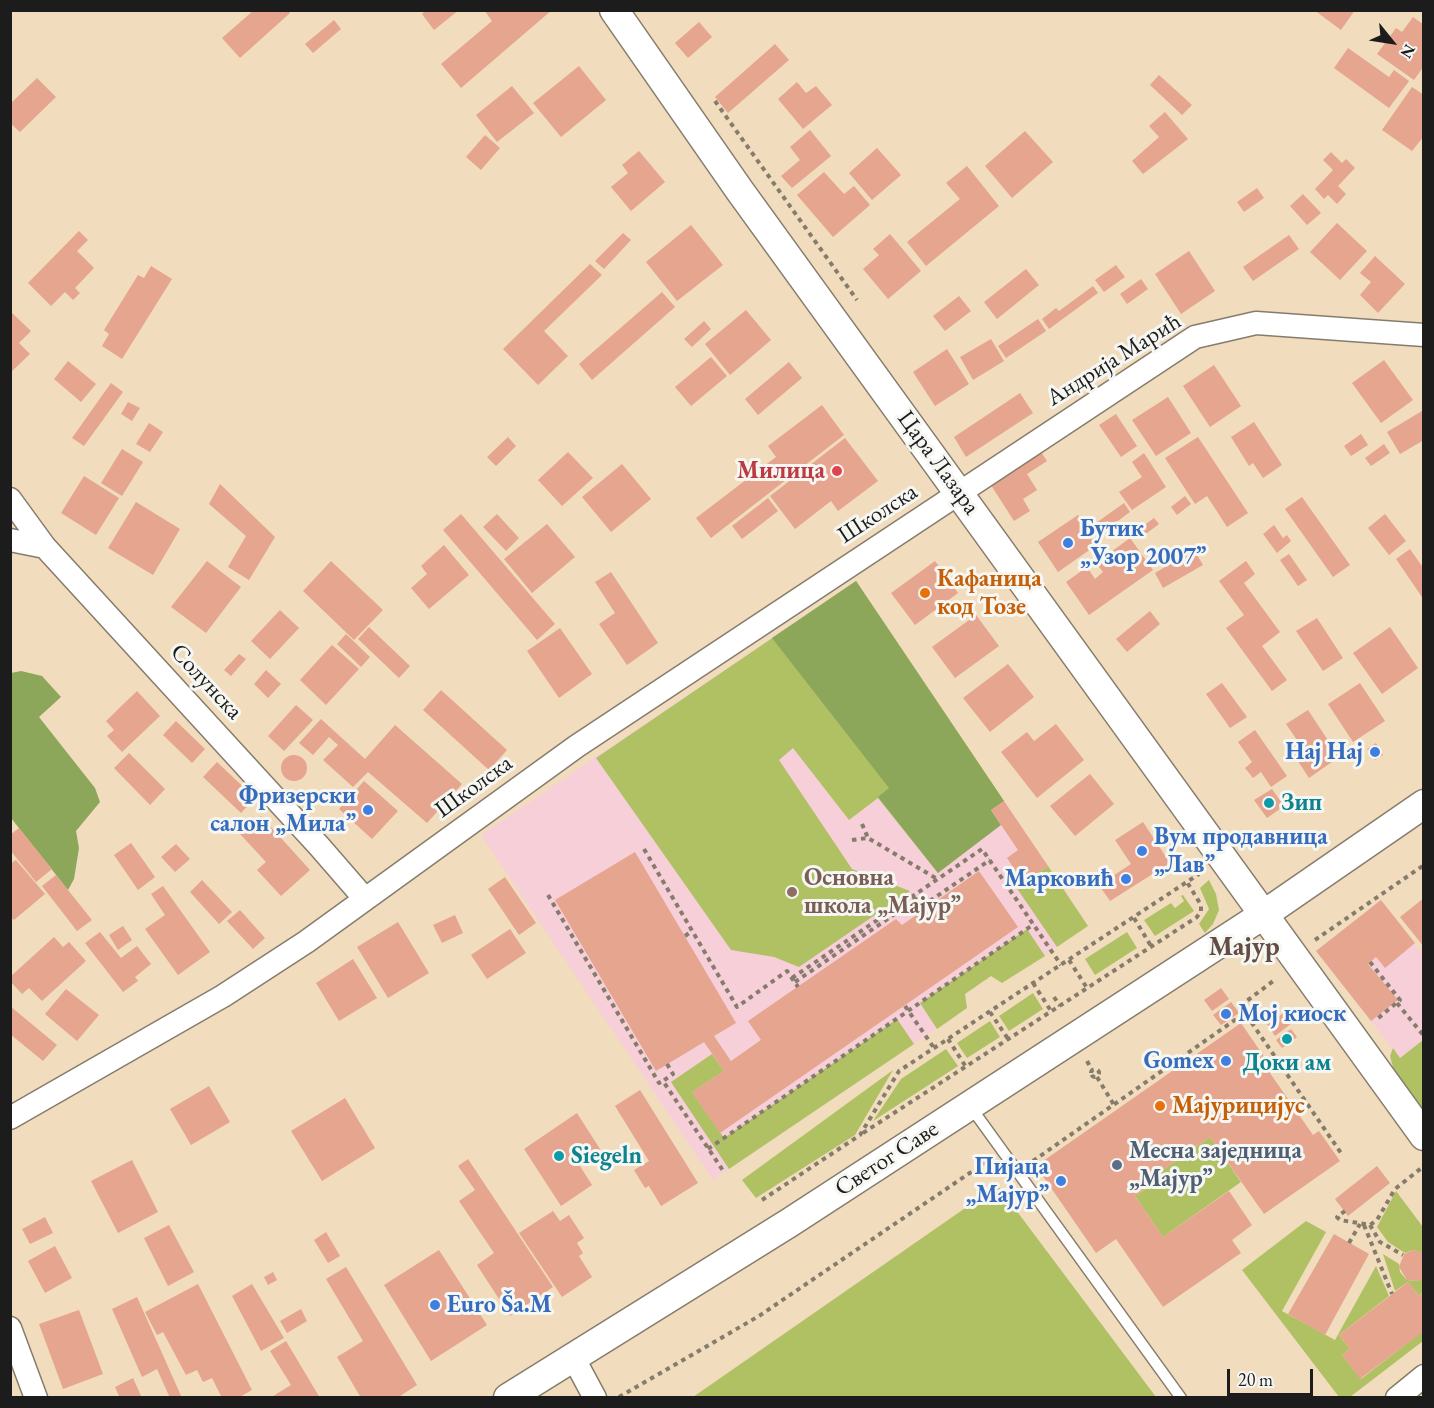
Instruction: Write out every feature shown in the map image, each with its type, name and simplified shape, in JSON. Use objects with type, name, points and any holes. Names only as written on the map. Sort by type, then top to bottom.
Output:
[{"type":"street","name":"Цара Лазара","points":[[614,10],[740,191],[1424,1136]]},
{"type":"street","name":"Андрија Марић","points":[[959,493],[1195,337],[1256,323],[1424,335]]},
{"type":"street","name":"Школска","points":[[12,1115],[223,996],[306,942],[577,746],[959,493]]},
{"type":"street","name":"Солунска","points":[[10,499],[45,547],[365,899]]},
{"type":"street","points":[[10,540],[45,547]]},
{"type":"street","name":"Светог Саве","points":[[508,1398],[789,1223],[1263,915],[1424,804]]},
{"type":"street","points":[[10,1328],[36,1398]]},
{"type":"street","points":[[573,1357],[595,1398]]},
{"type":"street","points":[[1397,1398],[1424,1376]]},
{"type":"lane","points":[[970,1105],[1181,1398]]},
{"type":"path","points":[[862,824],[868,838],[939,880]]},
{"type":"path","points":[[852,840],[868,838]]},
{"type":"path","points":[[644,849],[737,1007],[788,971],[795,982],[914,901],[916,896],[982,849],[1061,965]]},
{"type":"path","points":[[860,1135],[899,1071],[1222,859]]},
{"type":"path","points":[[915,911],[990,860]]},
{"type":"path","points":[[1317,938],[1424,865]]},
{"type":"path","points":[[762,1200],[1200,913],[1200,903],[1187,882]]},
{"type":"path","points":[[548,895],[605,987],[658,1083],[673,1074],[667,1064]]},
{"type":"path","points":[[1134,918],[1151,946]]},
{"type":"path","points":[[708,1149],[1034,924]]},
{"type":"path","points":[[685,936],[692,931]]},
{"type":"path","points":[[1069,960],[1087,988]]},
{"type":"path","points":[[1370,962],[1400,1000],[1373,1023]]},
{"type":"path","points":[[1298,963],[1240,1005],[1343,1156]]},
{"type":"path","points":[[1033,984],[1052,1011]]},
{"type":"path","points":[[1054,997],[1060,1006]]},
{"type":"path","points":[[1397,1003],[1424,1036]]},
{"type":"path","points":[[905,1006],[934,1048]]},
{"type":"path","points":[[990,1012],[1008,1039]]},
{"type":"path","points":[[617,1398],[759,1316],[1017,1141],[1032,1162],[1245,1013]]},
{"type":"path","points":[[948,1039],[966,1066]]},
{"type":"path","points":[[1097,1077],[1114,1105]]},
{"type":"path","points":[[663,1081],[724,1172]]},
{"type":"path","points":[[1345,1211],[1337,1217],[1340,1220],[1364,1224],[1377,1220],[1395,1189],[1424,1166]]},
{"type":"path","points":[[1349,1243],[1364,1224]]},
{"type":"path","points":[[1364,1224],[1380,1242],[1403,1255]]},
{"type":"path","points":[[1364,1224],[1392,1294]]},
{"type":"shaded area","name":"Основна школа „Мајур”","points":[[856,581],[1088,926],[1002,983],[991,976],[965,994],[967,1008],[713,1180],[481,835]]},
{"type":"shaded area","points":[[1381,900],[1423,955],[1423,1040],[1400,1058],[1316,951]]},
{"type":"green space","points":[[856,581],[1004,801],[991,810],[938,873],[878,798],[849,820],[793,748],[779,760],[852,869],[910,891],[799,967],[774,957],[731,950],[596,758]]},
{"type":"green space","points":[[856,581],[1004,801],[991,810],[1001,825],[938,873],[878,797],[889,788],[772,638]]},
{"type":"green space","points":[[21,671],[42,676],[61,697],[39,717],[95,788],[100,802],[76,831],[79,848],[74,879],[68,890],[11,818],[11,673]]},
{"type":"green space","points":[[1048,866],[1088,926],[1057,947],[1016,887]]},
{"type":"green space","points":[[1209,880],[1216,894],[1219,910],[1213,924],[1205,933],[1199,924],[1209,909],[1200,888]]},
{"type":"green space","points":[[1183,895],[1194,911],[1155,936],[1144,920],[1171,903],[1175,908],[1184,901],[1181,896]]},
{"type":"green space","points":[[1027,929],[1045,956],[1002,983],[991,976],[965,994],[967,1008],[937,1029],[920,1003]]},
{"type":"green space","points":[[1127,932],[1137,948],[1095,975],[1085,959]]},
{"type":"green space","points":[[1033,993],[1043,1009],[1009,1031],[999,1016]]},
{"type":"green space","points":[[897,1019],[914,1044],[729,1169],[671,1082],[712,1054],[724,1071],[692,1092],[724,1138]]},
{"type":"green space","points":[[990,1021],[1000,1037],[967,1058],[957,1043]]},
{"type":"green space","points":[[1423,1040],[1423,1117],[1406,1096],[1410,1092],[1394,1071],[1390,1056],[1393,1048],[1400,1058]]},
{"type":"green space","points":[[946,1049],[958,1066],[873,1121],[901,1079]]},
{"type":"green space","points":[[893,1070],[855,1135],[756,1198],[742,1180]]},
{"type":"green space","points":[[1210,1137],[1241,1182],[1163,1237],[1135,1196],[1160,1179],[1157,1174]]},
{"type":"green space","points":[[998,1186],[1156,1397],[693,1397],[984,1195]]},
{"type":"green space","points":[[1396,1191],[1423,1227],[1423,1253],[1413,1250],[1405,1253],[1388,1242],[1377,1227]]},
{"type":"green space","points":[[1306,1221],[1326,1232],[1282,1311],[1335,1340],[1376,1266],[1389,1296],[1339,1335],[1350,1349],[1342,1355],[1361,1379],[1423,1331],[1423,1341],[1350,1397],[1339,1397],[1242,1270]]},
{"type":"green space","points":[[1383,1254],[1399,1264],[1400,1272],[1407,1280],[1417,1281],[1423,1278],[1423,1292],[1419,1296],[1408,1282],[1395,1291]]},
{"type":"building","points":[[254,10],[288,10],[290,13],[240,58],[222,38]]},
{"type":"building","points":[[426,10],[459,10],[434,30],[422,14]]},
{"type":"building","points":[[484,10],[552,10],[461,88],[441,64],[492,21]]},
{"type":"building","points":[[1314,10],[1355,10],[1341,30]]},
{"type":"building","points":[[1413,17],[1424,25],[1424,66],[1414,80],[1377,54],[1396,28],[1402,32]]},
{"type":"building","points":[[334,20],[341,29],[313,53],[305,44]]},
{"type":"building","points":[[699,22],[712,37],[688,58],[675,43]]},
{"type":"building","points":[[775,44],[789,60],[728,113],[715,97]]},
{"type":"building","points":[[1348,48],[1389,77],[1394,70],[1409,81],[1389,108],[1334,68]]},
{"type":"building","points":[[579,66],[606,100],[561,137],[533,103]]},
{"type":"building","points":[[1159,75],[1192,105],[1182,115],[1150,85]]},
{"type":"building","points":[[37,78],[56,97],[20,132],[10,123],[10,104]]},
{"type":"building","points":[[797,82],[806,93],[816,86],[832,105],[803,129],[778,99]]},
{"type":"building","points":[[512,86],[534,113],[497,142],[476,115]]},
{"type":"building","points":[[1412,87],[1424,95],[1424,136],[1412,151],[1382,130]]},
{"type":"building","points":[[1165,112],[1188,139],[1143,174],[1132,161],[1159,137],[1149,126]]},
{"type":"building","points":[[810,130],[831,156],[792,188],[781,176],[800,160],[790,147]]},
{"type":"building","points":[[1025,131],[1053,162],[1012,198],[985,166]]},
{"type":"building","points":[[485,135],[500,148],[481,170],[466,157]]},
{"type":"building","points":[[877,148],[901,175],[872,200],[849,173]]},
{"type":"building","points":[[639,151],[665,182],[631,211],[611,187],[628,173],[622,165]]},
{"type":"building","points":[[1331,152],[1342,163],[1346,159],[1355,168],[1338,186],[1346,194],[1337,204],[1328,195],[1324,199],[1315,189],[1333,170],[1323,160]]},
{"type":"building","points":[[967,166],[999,206],[926,266],[907,242],[960,199],[946,183]]},
{"type":"building","points":[[824,172],[844,194],[854,186],[870,205],[833,237],[797,195]]},
{"type":"building","points":[[1257,188],[1264,198],[1244,212],[1237,202]]},
{"type":"building","points":[[1303,194],[1321,213],[1307,225],[1290,206]]},
{"type":"building","points":[[1337,223],[1367,251],[1340,280],[1310,252]]},
{"type":"building","points":[[691,225],[723,265],[677,301],[646,262]]},
{"type":"building","points":[[79,231],[88,240],[77,251],[94,268],[75,288],[80,293],[73,300],[65,292],[51,306],[28,283]]},
{"type":"building","points":[[623,233],[631,240],[604,269],[595,261]]},
{"type":"building","points":[[890,234],[921,271],[888,299],[863,269],[879,255],[873,249]]},
{"type":"building","points":[[1289,235],[1299,249],[1253,281],[1243,267]]},
{"type":"building","points":[[1189,251],[1215,291],[1181,314],[1155,274]]},
{"type":"building","points":[[1375,256],[1405,284],[1378,313],[1360,295],[1371,282],[1360,273]]},
{"type":"building","points":[[590,264],[602,275],[544,331],[568,356],[538,385],[503,349]]},
{"type":"building","points":[[1116,265],[1125,277],[1104,292],[1095,280]]},
{"type":"building","points":[[151,266],[172,279],[122,359],[102,346],[109,334],[104,330],[138,275],[144,278]]},
{"type":"building","points":[[1026,269],[1039,285],[997,319],[984,302]]},
{"type":"building","points":[[1141,279],[1148,289],[1127,304],[1120,294]]},
{"type":"building","points":[[1093,286],[1098,293],[1049,329],[1042,319],[1056,308],[1059,311]]},
{"type":"building","points":[[662,292],[675,307],[592,380],[579,364]]},
{"type":"building","points":[[959,296],[971,311],[945,331],[933,316]]},
{"type":"building","points":[[746,310],[771,340],[730,375],[705,344]]},
{"type":"building","points":[[10,311],[31,331],[19,343],[30,354],[10,373]]},
{"type":"building","points":[[1038,319],[1046,331],[1006,358],[998,346]]},
{"type":"building","points":[[704,321],[711,329],[692,347],[684,339]]},
{"type":"building","points":[[991,339],[1004,361],[973,380],[960,357]]},
{"type":"building","points":[[947,349],[969,384],[935,406],[913,372]]},
{"type":"building","points":[[711,357],[727,376],[691,406],[675,387]]},
{"type":"building","points":[[1384,360],[1413,400],[1381,423],[1352,383]]},
{"type":"building","points":[[68,361],[96,384],[81,402],[54,379]]},
{"type":"building","points":[[789,362],[802,378],[758,415],[745,399]]},
{"type":"building","points":[[1214,365],[1241,406],[1210,427],[1183,386]]},
{"type":"building","points":[[111,383],[123,392],[84,446],[72,438]]},
{"type":"building","points":[[1020,393],[1033,413],[966,457],[954,437]]},
{"type":"building","points":[[1168,397],[1191,433],[1156,456],[1132,420]]},
{"type":"building","points":[[128,402],[140,408],[132,421],[121,414]]},
{"type":"building","points":[[822,405],[844,435],[711,538],[696,518],[776,457],[768,446]]},
{"type":"building","points":[[1422,411],[1424,440],[1400,454],[1387,432]]},
{"type":"building","points":[[1116,414],[1137,446],[1121,457],[1099,425]]},
{"type":"building","points":[[1254,422],[1282,465],[1263,478],[1253,463],[1249,466],[1231,437]]},
{"type":"building","points":[[149,423],[163,432],[150,452],[136,444]]},
{"type":"building","points":[[1361,434],[1368,445],[1351,456],[1344,446]]},
{"type":"building","points":[[508,437],[516,446],[496,466],[487,457]]},
{"type":"building","points":[[1198,437],[1248,513],[1227,527],[1207,496],[1195,504],[1165,458]]},
{"type":"building","points":[[845,438],[878,481],[838,511],[831,501],[795,529],[770,496]]},
{"type":"building","points":[[1384,444],[1390,453],[1371,466],[1365,458]]},
{"type":"building","points":[[122,449],[143,462],[122,496],[101,483]]},
{"type":"building","points":[[1039,449],[1047,461],[1027,474],[1037,490],[1023,499],[1030,511],[1014,521],[989,482]]},
{"type":"building","points":[[568,452],[593,478],[562,506],[538,480]]},
{"type":"building","points":[[1144,453],[1166,487],[1132,510],[1119,492],[1142,477],[1132,462]]},
{"type":"building","points":[[622,464],[651,499],[611,532],[582,497]]},
{"type":"building","points":[[84,476],[119,498],[96,535],[61,513]]},
{"type":"building","points":[[220,484],[275,537],[249,580],[228,567],[246,536],[209,504]]},
{"type":"building","points":[[1185,496],[1191,504],[1177,515],[1171,507]]},
{"type":"building","points":[[1302,497],[1350,565],[1333,577],[1285,509]]},
{"type":"building","points":[[768,498],[778,511],[742,539],[732,526]]},
{"type":"building","points":[[136,502],[180,529],[153,575],[108,548]]},
{"type":"building","points":[[1124,503],[1130,512],[1103,532],[1096,523]]},
{"type":"building","points":[[461,514],[555,624],[537,640],[443,530]]},
{"type":"building","points":[[497,514],[519,538],[506,551],[483,527]]},
{"type":"building","points":[[1385,514],[1406,541],[1389,555],[1368,528]]},
{"type":"building","name":"Бутик „Узор 2007”","points":[[1078,515],[1098,544],[1058,572],[1038,542]]},
{"type":"building","points":[[1154,518],[1159,524],[1139,539],[1135,532]]},
{"type":"building","points":[[547,524],[575,557],[532,593],[504,559]]},
{"type":"building","points":[[1274,525],[1283,538],[1287,535],[1291,541],[1277,553],[1263,534]]},
{"type":"building","points":[[1130,538],[1153,570],[1089,615],[1066,582],[1087,567],[1095,579],[1103,572],[1096,563]]},
{"type":"building","points":[[444,545],[469,575],[429,609],[411,588],[427,574],[421,566]]},
{"type":"building","points":[[1410,549],[1424,569],[1424,600],[1396,559]]},
{"type":"building","points":[[1194,550],[1203,565],[1163,588],[1155,573]]},
{"type":"building","points":[[1289,554],[1307,580],[1298,586],[1280,560]]},
{"type":"building","points":[[207,561],[241,587],[206,633],[171,607]]},
{"type":"building","points":[[331,561],[383,610],[354,640],[303,591]]},
{"type":"building","name":"Кафаница код Тозе","points":[[935,561],[958,593],[915,625],[891,593]]},
{"type":"building","points":[[1246,561],[1255,574],[1244,583],[1280,632],[1262,646],[1287,680],[1272,691],[1226,628],[1244,615],[1219,581]]},
{"type":"building","points":[[611,572],[658,643],[627,665],[599,624],[615,613],[595,582]]},
{"type":"building","points":[[280,610],[299,628],[270,659],[251,641]]},
{"type":"building","points":[[1150,611],[1160,624],[1127,652],[1116,639]]},
{"type":"building","points":[[976,615],[999,646],[955,678],[932,647]]},
{"type":"building","points":[[1317,618],[1343,658],[1323,671],[1296,631]]},
{"type":"building","points":[[369,627],[410,666],[399,678],[358,639]]},
{"type":"building","points":[[1390,627],[1418,668],[1382,694],[1353,653]]},
{"type":"building","points":[[560,628],[592,674],[559,698],[527,651]]},
{"type":"building","points":[[346,634],[370,657],[361,667],[337,644]]},
{"type":"building","points":[[332,645],[359,669],[326,705],[300,680]]},
{"type":"building","points":[[239,654],[246,659],[231,676],[224,670]]},
{"type":"building","points":[[1008,664],[1034,697],[990,732],[963,698]]},
{"type":"building","points":[[266,670],[281,684],[268,698],[254,684]]},
{"type":"building","points":[[1222,683],[1247,717],[1230,728],[1206,694]]},
{"type":"building","points":[[1360,683],[1385,721],[1353,742],[1328,704]]},
{"type":"building","points":[[441,690],[507,750],[489,770],[423,710]]},
{"type":"building","points":[[137,691],[160,716],[122,752],[107,736],[114,730],[106,721]]},
{"type":"building","points":[[296,705],[313,720],[284,751],[268,736]]},
{"type":"building","points":[[1308,710],[1339,757],[1309,778],[1290,749],[1299,743],[1286,724]]},
{"type":"building","points":[[321,719],[365,759],[395,725],[462,784],[427,823],[368,772],[353,787],[323,760],[338,745],[329,737],[313,755],[299,743]]},
{"type":"building","points":[[176,721],[205,749],[192,763],[163,735]]},
{"type":"building","points":[[1056,724],[1084,760],[1037,798],[1001,752],[1027,732],[1034,741]]},
{"type":"building","points":[[1255,730],[1287,776],[1271,787],[1261,772],[1253,778],[1245,768],[1252,762],[1238,742]]},
{"type":"building","name":"Нај Нај","points":[[1376,743],[1383,755],[1375,760],[1367,749]]},
{"type":"building","points":[[129,753],[165,789],[150,805],[114,768]]},
{"type":"building","points":[[294,755],[303,759],[307,768],[303,777],[294,781],[285,777],[281,768],[285,759]]},
{"type":"building","points":[[217,762],[255,798],[241,813],[203,777]]},
{"type":"building","points":[[1090,774],[1114,804],[1075,836],[1050,806]]},
{"type":"building","name":"Фризерски салон „Мила”","points":[[364,781],[398,811],[372,839],[339,809]]},
{"type":"building","name":"Зип","points":[[1272,789],[1284,806],[1267,818],[1254,800]]},
{"type":"building","points":[[1004,801],[1048,866],[1023,882],[1007,858],[1018,850],[991,810]]},
{"type":"building","points":[[261,816],[310,870],[281,896],[257,870],[266,862],[240,834]]},
{"type":"building","name":"Вум продавница „Лав”","points":[[1143,822],[1170,863],[1110,901],[1099,885],[1131,864],[1115,840]]},
{"type":"building","points":[[19,828],[52,869],[36,882],[10,850],[10,835]]},
{"type":"building","points":[[131,843],[155,877],[138,890],[114,855]]},
{"type":"building","points":[[176,844],[190,859],[175,872],[161,857]]},
{"type":"building","points":[[635,852],[736,1023],[714,1036],[731,1061],[761,1040],[748,1021],[896,919],[902,925],[979,871],[1018,927],[720,1133],[692,1092],[724,1071],[704,1042],[656,1071],[555,900]]},
{"type":"building","points":[[16,860],[45,894],[14,920],[10,917],[10,864]]},
{"type":"building","points":[[56,875],[92,920],[77,931],[42,886]]},
{"type":"building","points":[[505,877],[536,923],[519,935],[488,889]]},
{"type":"building","points":[[202,880],[232,912],[219,924],[190,892]]},
{"type":"building","points":[[163,886],[210,952],[178,975],[145,929],[165,915],[151,894]]},
{"type":"building","points":[[1424,898],[1424,947],[1400,917]]},
{"type":"building","points":[[1381,900],[1415,943],[1385,968],[1376,957],[1368,964],[1398,1000],[1371,1021],[1316,951]]},
{"type":"building","points":[[240,910],[265,938],[253,949],[227,921]]},
{"type":"building","points":[[455,915],[463,933],[442,943],[433,925]]},
{"type":"building","points":[[398,922],[429,973],[388,998],[357,947]]},
{"type":"building","points":[[123,926],[132,940],[118,950],[109,935]]},
{"type":"building","points":[[510,929],[526,953],[487,979],[471,955]]},
{"type":"building","points":[[100,932],[121,958],[137,946],[151,964],[135,977],[138,981],[123,992],[85,943]]},
{"type":"building","points":[[54,937],[63,947],[69,942],[86,961],[42,1001],[29,988],[22,994],[10,981],[10,977]]},
{"type":"building","points":[[353,959],[377,998],[339,1021],[316,983]]},
{"type":"building","points":[[1221,988],[1229,999],[1212,1011],[1204,1000]]},
{"type":"building","points":[[66,989],[99,1015],[77,1041],[45,1014]]},
{"type":"building","name":"Мој киоск","points":[[1231,1002],[1239,1013],[1221,1025],[1213,1015]]},
{"type":"building","points":[[10,1006],[57,1045],[43,1061],[10,1034]]},
{"type":"building","points":[[1285,1012],[1292,1023],[1275,1036],[1267,1024]]},
{"type":"building","name":"Месна заједница „Мајур”","points":[[1241,1023],[1267,1061],[1263,1063],[1313,1135],[1319,1131],[1340,1161],[1264,1214],[1210,1137],[1157,1174],[1160,1178],[1135,1196],[1163,1237],[1229,1191],[1252,1225],[1232,1240],[1241,1253],[1163,1307],[1116,1239],[1096,1253],[1036,1166]]},
{"type":"building","name":"Доки ам","points":[[1291,1029],[1297,1037],[1282,1048],[1276,1040]]},
{"type":"building","points":[[209,1086],[230,1122],[191,1145],[170,1109]]},
{"type":"building","points":[[640,1090],[698,1183],[661,1206],[649,1186],[645,1188],[634,1170],[649,1161],[615,1106]]},
{"type":"building","points":[[345,1098],[375,1148],[322,1181],[291,1131]]},
{"type":"building","name":"Siegeln","points":[[577,1113],[600,1149],[578,1163],[592,1185],[561,1206],[524,1149]]},
{"type":"building","points":[[468,1159],[553,1287],[510,1316],[477,1265],[494,1253],[459,1201],[475,1190],[458,1166]]},
{"type":"building","points":[[132,1160],[158,1212],[118,1233],[91,1181]]},
{"type":"building","points":[[1377,1166],[1390,1183],[1348,1216],[1335,1199]]},
{"type":"building","points":[[553,1211],[560,1221],[569,1215],[584,1238],[577,1243],[583,1253],[579,1256],[592,1277],[562,1297],[519,1233]]},
{"type":"building","points":[[45,1217],[53,1233],[30,1244],[22,1229]]},
{"type":"building","points":[[169,1225],[194,1272],[168,1286],[144,1238]]},
{"type":"building","points":[[326,1232],[340,1256],[328,1263],[314,1240]]},
{"type":"building","points":[[1334,1234],[1369,1254],[1325,1335],[1288,1314]]},
{"type":"building","points":[[55,1246],[72,1278],[45,1293],[28,1261]]},
{"type":"building","name":"Euro Ša.M","points":[[439,1250],[487,1325],[431,1361],[384,1285]]},
{"type":"building","points":[[1413,1250],[1424,1253],[1424,1278],[1417,1281],[1407,1280],[1399,1267],[1404,1254]]},
{"type":"building","points":[[346,1267],[417,1385],[397,1398],[361,1398],[337,1357],[363,1341],[326,1279]]},
{"type":"building","points":[[273,1272],[277,1280],[268,1285],[264,1277]]},
{"type":"building","points":[[1408,1282],[1419,1296],[1424,1292],[1424,1331],[1360,1379],[1342,1355],[1350,1349],[1339,1335]]},
{"type":"building","points":[[198,1284],[252,1390],[238,1398],[222,1398],[212,1378],[203,1382],[197,1370],[186,1375],[163,1332],[157,1335],[145,1312]]},
{"type":"building","points":[[252,1284],[284,1338],[261,1351],[232,1296]]},
{"type":"building","points":[[137,1297],[182,1398],[170,1398],[157,1369],[142,1377],[112,1309]]},
{"type":"building","points":[[301,1309],[307,1321],[287,1333],[280,1321]]},
{"type":"building","points":[[79,1310],[103,1374],[63,1389],[39,1324]]},
{"type":"building","points":[[286,1341],[320,1398],[270,1398],[291,1385],[270,1351]]},
{"type":"building","points":[[133,1378],[142,1398],[120,1398],[115,1387]]},
{"type":"place","name":"Милица","points":[[837,471]]},
{"type":"place","name":"Бутик „Узор 2007”","points":[[1068,543]]},
{"type":"place","name":"Кафаница код Тозе","points":[[925,593]]},
{"type":"place","name":"Нај Нај","points":[[1375,752]]},
{"type":"place","name":"Зип","points":[[1269,803]]},
{"type":"place","name":"Фризерски салон „Мила”","points":[[368,810]]},
{"type":"place","name":"Вум продавница „Лав”","points":[[1142,851]]},
{"type":"place","name":"Марковић","points":[[1126,879]]},
{"type":"place","name":"Основна школа „Мајур”","points":[[792,892]]},
{"type":"place","name":"Мој киоск","points":[[1226,1014]]},
{"type":"place","name":"Доки ам","points":[[1287,1039]]},
{"type":"place","name":"Gomex","points":[[1226,1061]]},
{"type":"place","name":"Мајурицијус","points":[[1160,1106]]},
{"type":"place","name":"Siegeln","points":[[559,1156]]},
{"type":"place","name":"Месна заједница „Мајур”","points":[[1117,1165]]},
{"type":"place","name":"Пијаца „Мајур”","points":[[1061,1181]]},
{"type":"place","name":"Euro Ša.M","points":[[435,1305]]},
{"type":"district","name":"Мајур","points":[[1244,948]]}]
